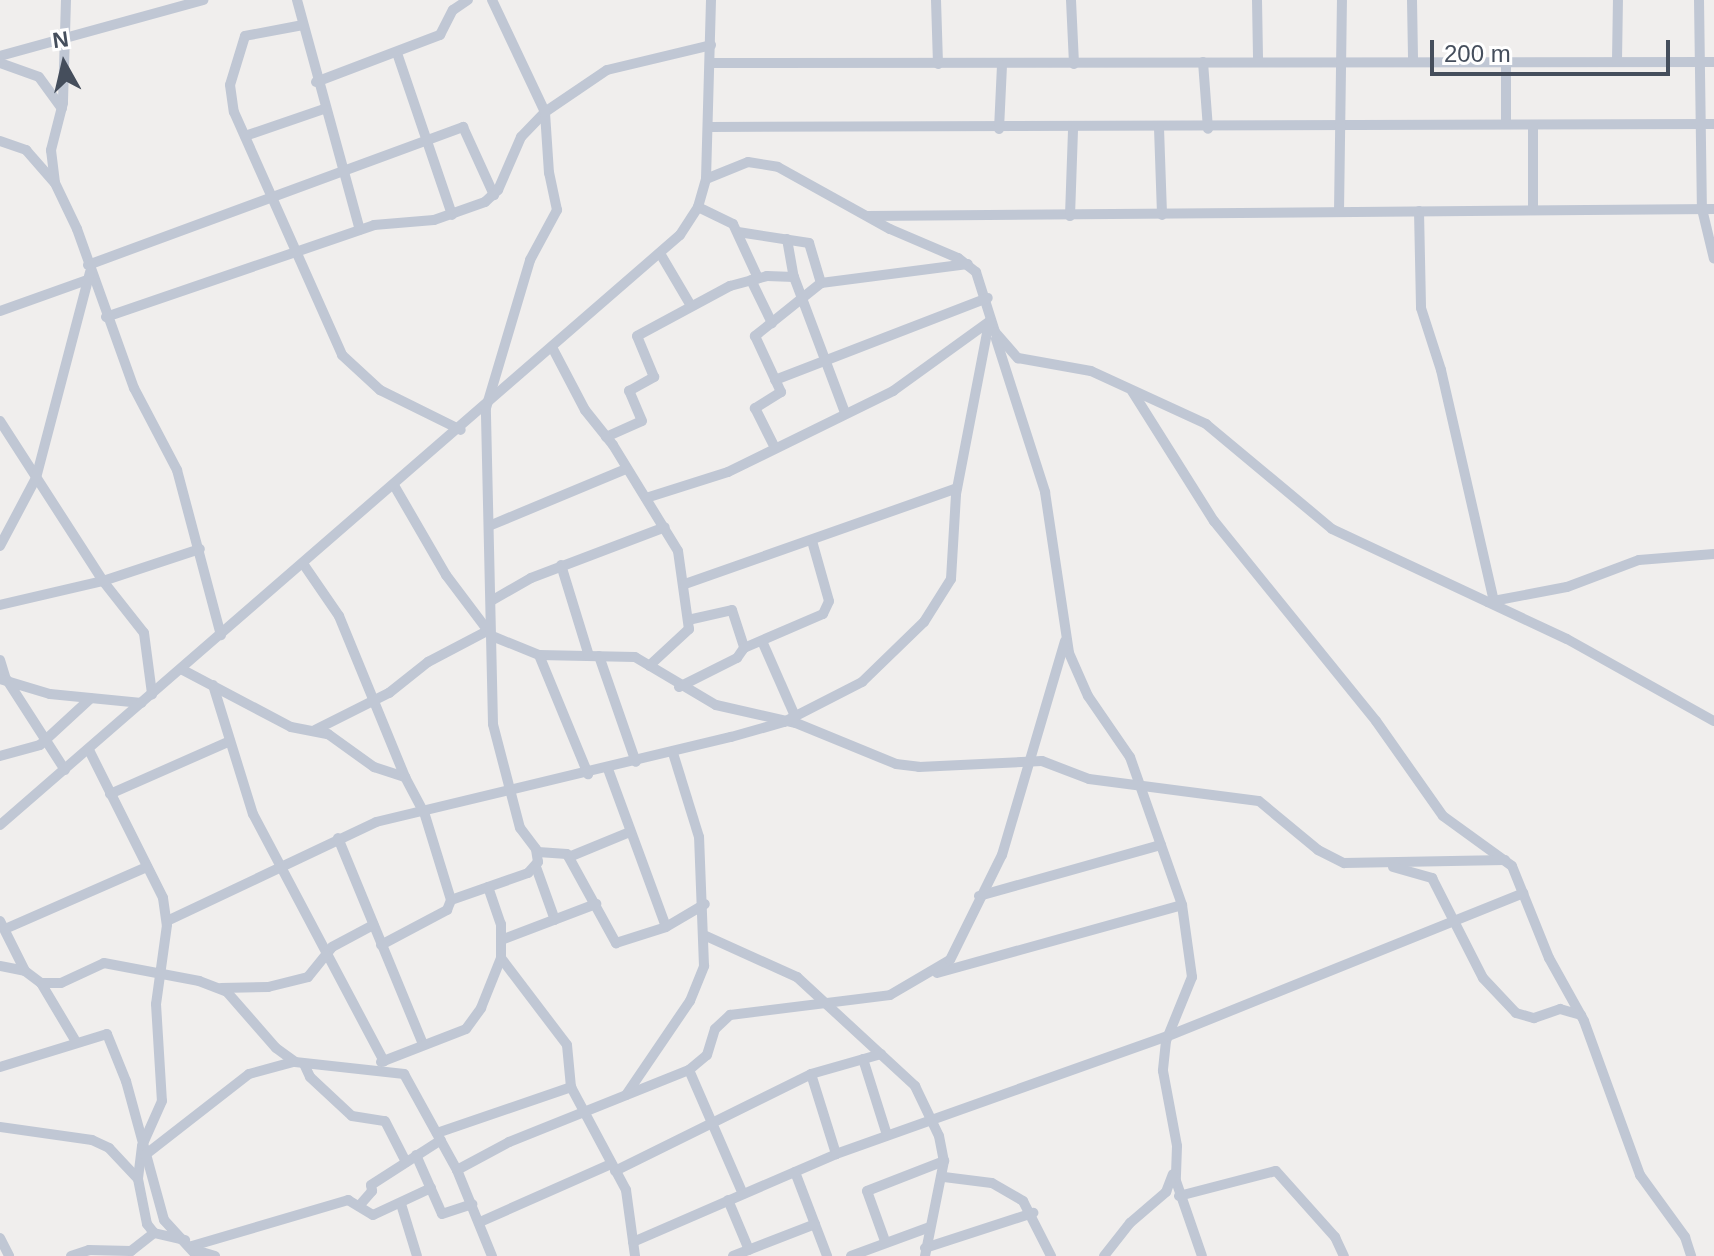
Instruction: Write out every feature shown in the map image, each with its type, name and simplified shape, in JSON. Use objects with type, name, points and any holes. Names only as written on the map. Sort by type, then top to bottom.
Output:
[{"type":"street","points":[[66,0],[62,111],[51,150],[55,183],[139,399],[174,460],[221,635]]},
{"type":"street","points":[[0,56],[203,0]]},
{"type":"street","points":[[297,0],[316,82],[360,230]]},
{"type":"street","points":[[316,82],[440,35],[453,10],[468,0]]},
{"type":"street","points":[[492,0],[545,112],[557,215],[530,260],[486,408],[493,724],[522,833],[538,852],[536,867],[555,920]]},
{"type":"street","points":[[0,825],[661,255],[698,207],[706,179],[710,127],[711,0]]},
{"type":"street","points":[[936,0],[938,64]]},
{"type":"street","points":[[1071,0],[1074,64]]},
{"type":"street","points":[[1257,0],[1258,60]]},
{"type":"street","points":[[1339,212],[1342,0]]},
{"type":"street","points":[[1412,0],[1413,60]]},
{"type":"street","points":[[1617,61],[1618,0]]},
{"type":"street","points":[[1699,0],[1702,209],[1714,259]]},
{"type":"street","points":[[303,25],[254,31],[242,42],[229,94],[245,136],[342,355],[380,390],[461,430]]},
{"type":"street","points":[[106,317],[360,230],[452,215],[494,195],[521,137],[545,112],[607,70],[711,45]]},
{"type":"street","points":[[397,53],[430,138],[452,215]]},
{"type":"street","points":[[711,63],[1002,65],[1258,60],[1714,62]]},
{"type":"street","points":[[1506,60],[1506,123]]},
{"type":"street","points":[[1203,62],[1208,129]]},
{"type":"street","points":[[0,63],[39,77],[62,111]]},
{"type":"street","points":[[999,129],[1002,65]]},
{"type":"street","points":[[245,136],[324,109]]},
{"type":"street","points":[[710,127],[1073,130],[1506,123],[1714,124]]},
{"type":"street","points":[[1533,125],[1533,209]]},
{"type":"street","points":[[0,311],[341,169],[467,127],[494,195]]},
{"type":"street","points":[[1159,128],[1162,215]]},
{"type":"street","points":[[1070,216],[1073,130]]},
{"type":"street","points":[[0,141],[26,150],[55,183]]},
{"type":"street","points":[[706,179],[738,164],[762,163],[803,179],[867,216],[968,264],[988,298],[992,325],[1045,492],[1066,639],[1084,687],[1127,751],[1182,905],[1192,977],[1168,1036],[1163,1071],[1177,1146],[1175,1168],[1179,1196],[1202,1256]]},
{"type":"street","points":[[698,207],[731,221],[772,323]]},
{"type":"street","points":[[867,216],[1714,209]]},
{"type":"street","points":[[1419,211],[1421,308],[1441,370],[1490,601]]},
{"type":"street","points":[[738,232],[810,244],[821,283]]},
{"type":"street","points":[[787,239],[794,277],[845,413]]},
{"type":"street","points":[[661,255],[691,306]]},
{"type":"street","points":[[774,446],[755,408],[780,393],[754,338],[802,295],[821,283],[968,264]]},
{"type":"street","points":[[0,546],[36,478],[89,273]]},
{"type":"street","points":[[606,437],[642,421],[629,391],[654,376],[637,337],[691,306],[754,279],[794,277]]},
{"type":"street","points":[[775,380],[988,298]]},
{"type":"street","points":[[992,325],[1018,358],[1082,368],[1216,430],[1332,529],[1490,601],[1651,681],[1714,721]]},
{"type":"street","points":[[646,498],[719,475],[917,377],[992,325]]},
{"type":"street","points":[[167,921],[381,820],[673,753],[790,719],[862,682],[924,622],[951,579],[957,488],[992,325]]},
{"type":"street","points":[[553,349],[585,410],[606,437],[678,551],[685,584],[688,630],[649,666]]},
{"type":"street","points":[[1132,391],[1214,521],[1376,721],[1443,816],[1505,860],[1523,893],[1549,958],[1581,1015],[1640,1175],[1685,1237],[1691,1256]]},
{"type":"street","points":[[0,421],[6,439],[36,478],[103,581],[144,633],[152,694]]},
{"type":"street","points":[[489,526],[626,469]]},
{"type":"street","points":[[395,487],[441,568],[490,634],[539,655],[635,657],[679,687],[725,708],[790,719],[907,766],[1042,761],[1074,776],[1139,783],[1182,794],[1259,801],[1331,858],[1426,873],[1456,921],[1483,978],[1516,1013],[1534,1018],[1560,1009],[1581,1015]]},
{"type":"street","points":[[685,584],[957,488]]},
{"type":"street","points":[[491,601],[561,565],[665,527]]},
{"type":"street","points":[[679,687],[737,658],[744,648],[817,620],[827,607],[812,541]]},
{"type":"street","points":[[0,605],[103,581],[200,549]]},
{"type":"street","points":[[1490,601],[1567,587],[1639,560],[1714,554]]},
{"type":"street","points":[[304,565],[339,616],[405,777],[424,812],[451,900],[447,910],[381,945]]},
{"type":"street","points":[[561,565],[636,762]]},
{"type":"street","points":[[688,620],[732,610],[744,648]]},
{"type":"street","points":[[315,730],[374,701],[428,662],[490,634]]},
{"type":"street","points":[[457,1170],[509,1142],[689,1070],[707,1055],[715,1029],[725,1017],[890,995],[927,976],[955,954],[979,896],[1002,855],[1066,639]]},
{"type":"street","points":[[762,641],[790,719]]},
{"type":"street","points":[[539,655],[588,774]]},
{"type":"street","points":[[0,660],[4,680],[65,770]]},
{"type":"street","points":[[181,669],[291,727],[315,730],[379,770],[405,777]]},
{"type":"street","points":[[4,680],[50,694],[142,703]]},
{"type":"street","points":[[213,685],[248,804],[324,955],[384,1061]]},
{"type":"street","points":[[0,756],[47,740],[91,698]]},
{"type":"street","points":[[110,794],[230,741]]},
{"type":"street","points":[[89,750],[162,894],[167,921],[156,1004],[163,1041],[162,1101],[144,1150],[138,1179],[141,1210],[154,1233],[215,1256]]},
{"type":"street","points":[[626,1095],[697,989],[706,936],[695,821],[673,753]]},
{"type":"street","points":[[608,769],[666,927]]},
{"type":"street","points":[[569,857],[630,832]]},
{"type":"street","points":[[338,838],[423,1044]]},
{"type":"street","points":[[979,896],[1161,845]]},
{"type":"street","points":[[538,852],[560,851],[569,857],[616,943],[666,927],[705,904]]},
{"type":"street","points":[[1383,866],[1417,859],[1505,860]]},
{"type":"street","points":[[25,971],[2,925],[147,867]]},
{"type":"street","points":[[451,900],[536,867]]},
{"type":"street","points":[[372,1067],[459,1032],[474,1021],[501,958],[501,940],[488,887]]},
{"type":"street","points":[[633,1242],[836,1154],[930,1118],[1168,1036],[1523,893]]},
{"type":"street","points":[[501,940],[596,904]]},
{"type":"street","points":[[927,976],[1182,905]]},
{"type":"street","points":[[41,983],[61,983],[104,963],[220,988],[268,987],[299,980],[313,973],[324,955],[373,925]]},
{"type":"street","points":[[706,936],[781,968],[832,1005],[908,1076],[930,1118],[944,1161],[944,1177],[925,1252]]},
{"type":"street","points":[[501,958],[567,1045],[571,1087],[588,1112],[628,1200],[634,1256]]},
{"type":"street","points":[[0,966],[25,971],[41,983],[75,1040]]},
{"type":"street","points":[[220,988],[352,1116],[385,1121],[431,1188],[442,1214],[472,1204]]},
{"type":"street","points":[[0,1067],[102,1033],[112,1039],[164,1220],[192,1248]]},
{"type":"street","points":[[480,1222],[711,1124],[811,1074],[881,1054]]},
{"type":"street","points":[[863,1059],[887,1135]]},
{"type":"street","points":[[144,1150],[249,1074],[270,1064],[372,1067],[404,1074],[457,1170],[492,1256]]},
{"type":"street","points":[[689,1070],[743,1194]]},
{"type":"street","points":[[811,1074],[836,1154]]},
{"type":"street","points":[[359,1206],[372,1191],[371,1185],[439,1136],[571,1087]]},
{"type":"street","points":[[0,1127],[92,1140],[109,1148],[138,1179]]},
{"type":"street","points":[[885,1241],[867,1191],[944,1161]]},
{"type":"street","points":[[1104,1256],[1130,1223],[1166,1192],[1175,1168]]},
{"type":"street","points":[[1179,1196],[1276,1171],[1335,1237],[1344,1256]]},
{"type":"street","points":[[795,1172],[827,1256]]},
{"type":"street","points":[[944,1177],[992,1183],[1033,1213],[1051,1256]]},
{"type":"street","points":[[192,1248],[348,1200],[373,1215],[431,1188]]},
{"type":"street","points":[[728,1200],[749,1250]]},
{"type":"street","points":[[401,1204],[417,1256]]},
{"type":"street","points":[[925,1252],[1033,1213]]},
{"type":"street","points":[[733,1256],[815,1224]]},
{"type":"street","points":[[851,1256],[930,1227]]},
{"type":"street","points":[[71,1256],[89,1250],[122,1254],[138,1248],[154,1233]]},
{"type":"street","points":[[0,1238],[9,1256]]}]
